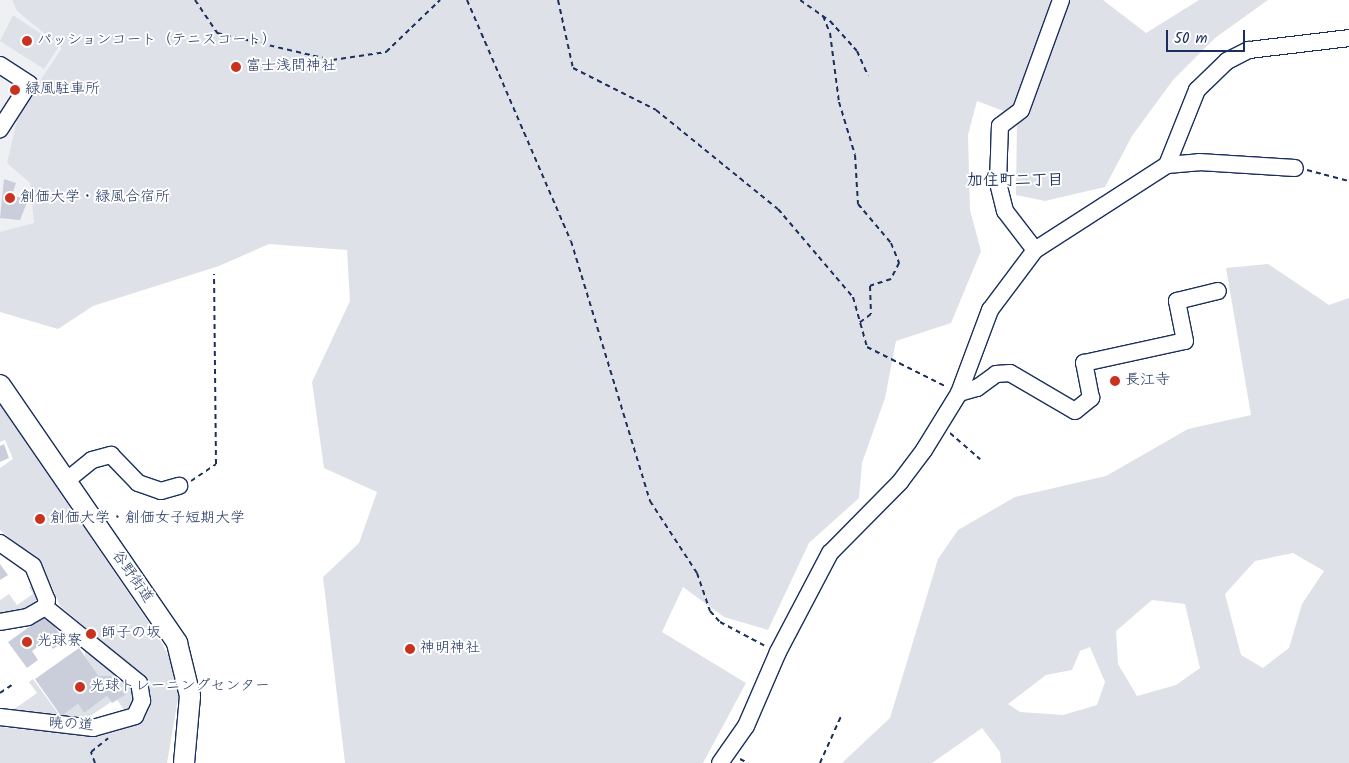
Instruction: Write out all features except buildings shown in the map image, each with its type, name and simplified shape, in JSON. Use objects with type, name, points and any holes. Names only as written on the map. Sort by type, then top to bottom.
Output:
[{"type":"main road","name":"谷野街道","points":[[0,385],[181,652],[190,696],[184,763]]},
{"type":"street","points":[[1035,250],[1005,211],[998,182],[1000,126],[1021,110],[1060,0]]},
{"type":"street","points":[[1166,165],[1197,90],[1227,61],[1249,50],[1349,38]]},
{"type":"street","points":[[0,66],[29,84],[6,107],[0,129]]},
{"type":"street","points":[[720,763],[746,726],[778,652],[830,553],[900,482],[940,425],[960,393],[990,310],[1035,250],[1166,165],[1199,162],[1295,168]]},
{"type":"street","points":[[960,393],[977,388],[996,374],[1010,373],[1075,411],[1091,398],[1084,363],[1185,341],[1177,301],[1218,291]]},
{"type":"street","points":[[66,481],[92,460],[111,455],[138,483],[161,492],[179,486]]},
{"type":"street","points":[[0,543],[41,578],[45,607],[28,617],[0,622]]},
{"type":"street","name":"暁の道","points":[[0,718],[93,728],[135,716],[142,701],[139,683],[45,607]]},
{"type":"path","points":[[195,0],[218,33],[302,56],[332,60],[370,57],[396,44],[440,0]]},
{"type":"path","points":[[467,0],[568,232],[650,501],[696,573],[710,611],[720,622],[778,652]]},
{"type":"path","points":[[558,0],[573,68],[656,110],[778,209],[853,297],[862,339],[876,354],[960,393]]},
{"type":"path","points":[[800,0],[822,16],[857,51],[868,76]]},
{"type":"path","points":[[822,16],[830,33],[839,102],[855,155],[858,204],[891,243],[899,264],[891,279],[870,286],[871,314],[859,322]]},
{"type":"path","points":[[1295,168],[1334,173],[1349,180]]},
{"type":"path","points":[[179,486],[216,464],[214,274]]},
{"type":"path","points":[[940,425],[980,459]]},
{"type":"path","points":[[0,693],[12,685]]},
{"type":"path","points":[[820,763],[842,714]]},
{"type":"path","points":[[95,763],[91,752],[116,734]]},
{"type":"shaded area","points":[[0,0],[98,0],[34,224],[0,265]]},
{"type":"shaded area","points":[[12,0],[1103,0],[1146,33],[1199,0],[1268,0],[1215,38],[1173,80],[1132,136],[1105,187],[1045,201],[1016,195],[1017,116],[977,101],[968,135],[970,210],[981,251],[951,323],[896,341],[885,398],[862,463],[859,498],[809,543],[768,630],[724,617],[683,587],[662,632],[746,683],[703,763],[345,763],[323,577],[359,543],[377,492],[324,468],[312,382],[350,301],[347,250],[269,244],[219,266],[93,306],[58,329],[0,312],[0,232],[34,223],[30,183],[7,163],[19,112],[62,48],[17,11]]},
{"type":"shaded area","name":"パッションコート（テニスコート）","points":[[13,15],[59,46],[44,69],[0,41]]},
{"type":"shaded area","points":[[1268,264],[1329,305],[1349,298],[1349,763],[1001,763],[1000,752],[982,728],[932,763],[842,763],[890,718],[938,559],[958,530],[1015,497],[1106,476],[1188,429],[1251,415],[1226,268]],"holes":[[[1293,553],[1324,571],[1302,604],[1289,648],[1263,668],[1241,655],[1225,594],[1255,561]],[[1152,600],[1185,604],[1200,668],[1176,685],[1137,696],[1118,664],[1116,631]],[[1090,647],[1105,682],[1097,705],[1063,715],[1020,712],[1008,704],[1046,675],[1072,670],[1080,651]]]},
{"type":"shaded area","points":[[0,405],[158,636],[174,666],[180,687],[167,763],[0,763],[0,727],[96,737],[134,725],[150,702],[141,674],[60,606],[42,564],[0,530],[0,468],[13,459],[5,440],[0,442]]},
{"type":"shaded area","points":[[34,584],[38,598],[32,607],[0,617],[0,600],[9,594],[17,605],[33,594],[29,587]]},
{"type":"shaded area","points":[[85,643],[132,681],[137,694],[128,715],[117,700],[124,695],[111,676],[99,676],[85,656]]},
{"type":"shaded area","points":[[33,679],[60,716],[78,704],[84,713],[107,696],[111,702],[89,717],[94,724],[0,712],[0,708],[13,710],[37,693],[29,682]]},
{"type":"place","name":"パッションコート（テニスコート）","points":[[27,41]]},
{"type":"place","name":"富士浅間神社","points":[[236,67]]},
{"type":"place","name":"緑風駐車所","points":[[15,90]]},
{"type":"place","name":"創価大学・緑風合宿所","points":[[10,198]]},
{"type":"place","name":"長江寺","points":[[1115,381]]},
{"type":"place","name":"創価大学・創価女子短期大学","points":[[40,519]]},
{"type":"place","name":"師子の坂","points":[[91,634]]},
{"type":"place","name":"光球寮","points":[[27,642]]},
{"type":"place","name":"神明神社","points":[[410,649]]},
{"type":"place","name":"光球トレーニングセンター","points":[[80,687]]},
{"type":"district","name":"加住町二丁目","points":[[1015,181]]}]
